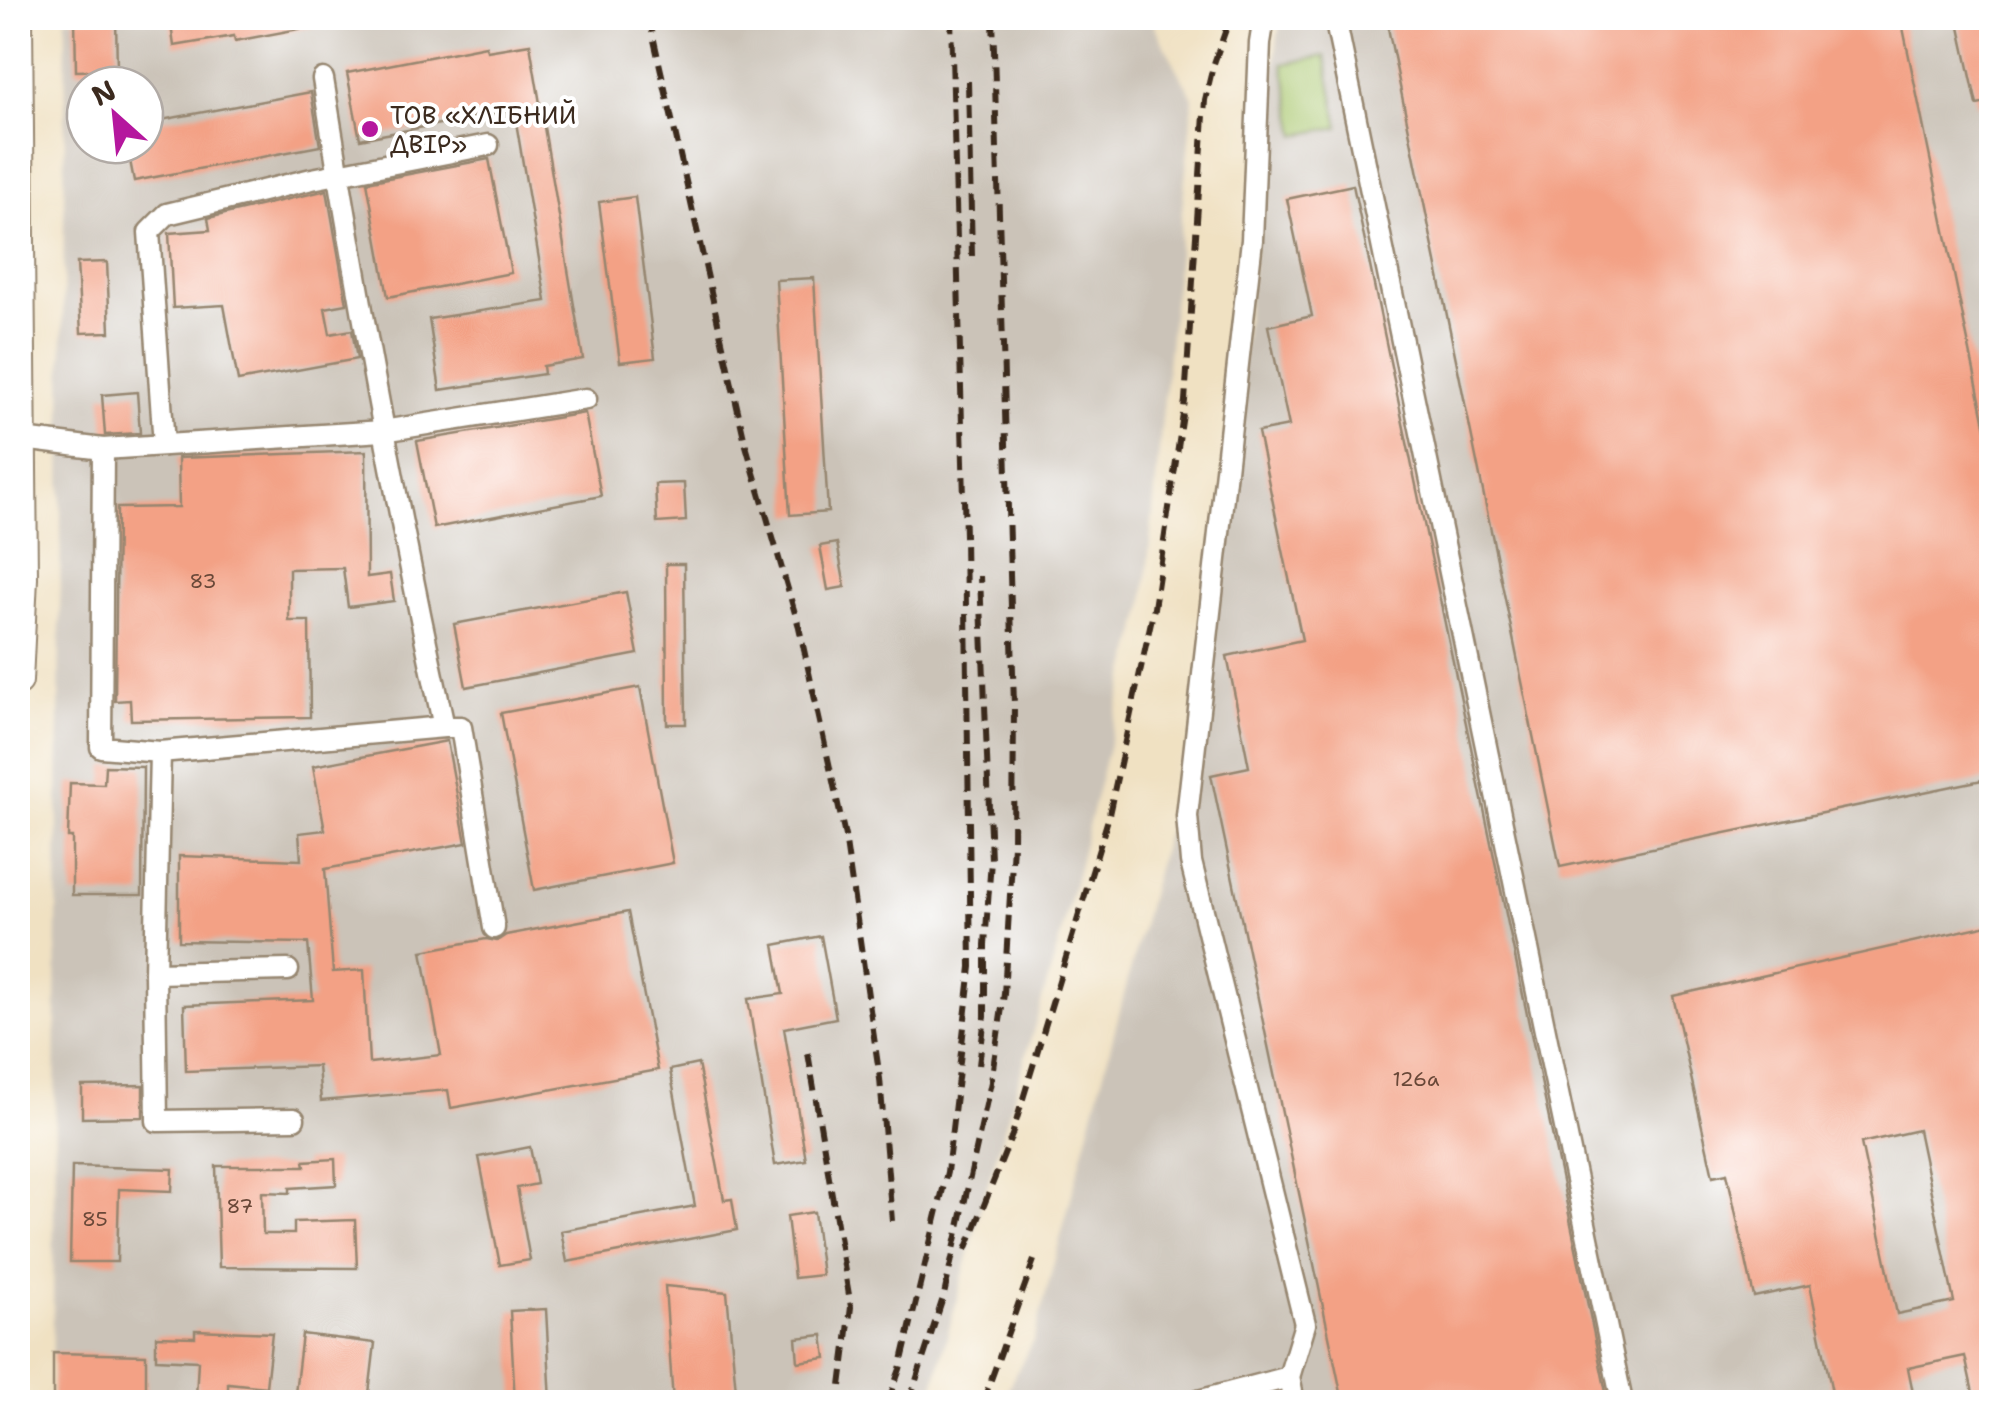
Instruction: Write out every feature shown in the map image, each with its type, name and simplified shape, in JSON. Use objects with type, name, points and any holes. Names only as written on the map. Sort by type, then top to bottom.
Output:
[{"type":"main road","points":[[18,18],[22,439],[18,681]]},
{"type":"lane","points":[[1264,18],[1259,54],[1252,240],[1187,816],[1191,862],[1305,1324],[1290,1378],[1294,1402]]},
{"type":"lane","points":[[1335,18],[1622,1402]]},
{"type":"lane","points":[[323,79],[383,431],[444,727]]},
{"type":"lane","points":[[164,445],[149,232],[167,214],[338,174],[488,145]]},
{"type":"lane","points":[[22,439],[103,450],[383,431],[586,399]]},
{"type":"lane","points":[[103,450],[101,747],[160,752],[461,727],[494,928]]},
{"type":"lane","points":[[160,752],[155,973],[157,1121],[294,1119]]},
{"type":"lane","points":[[155,973],[288,970]]},
{"type":"lane","points":[[1194,1402],[1290,1378]]},
{"type":"shaded area","points":[[66,18],[1150,18],[1193,98],[1144,605],[1058,946],[981,1207],[930,1402],[52,1402],[65,117],[65,165],[165,165],[165,65],[66,65]]},
{"type":"shaded area","points":[[1280,18],[1991,18],[1991,1402],[1001,1402],[1034,1339],[1205,685]]},
{"type":"green space","points":[[1325,56],[1339,127],[1297,135],[1283,64]]},
{"type":"building","points":[[75,18],[116,18],[117,65],[76,65]]},
{"type":"building","points":[[170,18],[319,18],[320,25],[235,41],[234,36],[174,46]]},
{"type":"building","points":[[1386,18],[1901,18],[1992,458],[1992,778],[1560,867]]},
{"type":"building","points":[[1958,18],[1992,18],[1992,102],[1977,105]]},
{"type":"building","points":[[530,44],[583,359],[543,366],[544,374],[440,390],[429,319],[546,301],[514,110],[360,139],[347,73],[486,46],[487,51]]},
{"type":"building","points":[[311,92],[320,146],[134,181],[131,165],[165,165],[165,119]]},
{"type":"building","points":[[489,159],[511,273],[388,297],[367,182]]},
{"type":"building","points":[[1353,185],[1608,1402],[1343,1402],[1211,775],[1249,767],[1227,656],[1302,640],[1258,432],[1289,426],[1268,326],[1312,316],[1287,199]]},
{"type":"building","points":[[327,190],[347,304],[325,308],[330,334],[352,330],[357,359],[238,381],[224,305],[173,308],[169,233],[210,230],[208,218]]},
{"type":"building","points":[[635,197],[655,358],[620,362],[599,202]]},
{"type":"building","points":[[107,262],[110,332],[81,333],[77,263]]},
{"type":"building","points":[[814,278],[828,512],[790,515],[776,280]]},
{"type":"building","points":[[137,392],[140,433],[105,435],[102,395]]},
{"type":"building","points":[[585,413],[601,496],[434,528],[417,441]]},
{"type":"building","points":[[366,451],[367,577],[390,574],[394,601],[348,607],[343,568],[289,569],[289,621],[309,621],[310,717],[131,720],[130,700],[115,701],[117,508],[179,507],[178,458]]},
{"type":"building","points":[[684,483],[686,521],[657,523],[655,484]]},
{"type":"building","points":[[837,543],[845,587],[828,590],[820,546]]},
{"type":"building","points":[[666,564],[684,564],[686,724],[667,724]]},
{"type":"building","points":[[626,592],[638,654],[466,687],[454,624]]},
{"type":"building","points":[[640,687],[673,863],[534,890],[501,713]]},
{"type":"building","points":[[447,741],[466,843],[325,869],[333,972],[364,970],[369,1063],[441,1055],[422,951],[486,939],[497,941],[506,935],[628,912],[658,1070],[451,1108],[448,1090],[321,1101],[318,1066],[186,1071],[184,1005],[313,1000],[308,943],[179,941],[179,856],[301,860],[299,833],[325,830],[313,766]]},
{"type":"building","points":[[105,766],[143,767],[142,895],[72,895],[70,783],[104,784]]},
{"type":"building","points":[[1992,924],[1992,1402],[1975,1402],[1965,1356],[1908,1368],[1915,1402],[1834,1402],[1810,1285],[1754,1297],[1727,1173],[1713,1176],[1673,996]],"holes":[[[1918,1130],[1954,1302],[1897,1314],[1861,1143]]]},
{"type":"building","points":[[821,936],[836,1018],[784,1028],[806,1160],[775,1165],[748,999],[783,994],[774,945]]},
{"type":"building","points":[[698,1064],[724,1200],[732,1199],[737,1230],[567,1262],[561,1231],[695,1206],[670,1070]]},
{"type":"building","points":[[143,1085],[143,1117],[82,1118],[82,1086]]},
{"type":"building","points":[[530,1147],[537,1184],[517,1188],[530,1260],[500,1265],[479,1157]]},
{"type":"building","points":[[335,1159],[336,1185],[290,1188],[290,1193],[262,1192],[263,1234],[294,1234],[294,1222],[355,1220],[357,1268],[219,1267],[216,1166],[305,1166],[304,1161]]},
{"type":"building","points":[[72,1166],[173,1169],[172,1191],[119,1189],[117,1262],[70,1262]]},
{"type":"building","points":[[814,1212],[822,1275],[794,1278],[787,1216]]},
{"type":"building","points":[[665,1286],[727,1292],[737,1402],[673,1402]]},
{"type":"building","points":[[546,1309],[551,1402],[515,1402],[510,1311]]},
{"type":"building","points":[[195,1330],[272,1333],[266,1387],[228,1383],[228,1398],[196,1397],[198,1361],[156,1359],[156,1336],[195,1337]]},
{"type":"building","points":[[302,1334],[375,1343],[368,1402],[294,1402]]},
{"type":"building","points":[[823,1335],[826,1358],[798,1362],[796,1338]]},
{"type":"building","points":[[53,1353],[146,1355],[146,1402],[53,1402]]},
{"type":"railway","points":[[649,18],[745,442],[799,627],[845,836],[880,1079],[892,1221]]},
{"type":"railway","points":[[888,1402],[900,1369],[947,1172],[971,967],[965,536],[951,18]]},
{"type":"railway","points":[[909,1402],[944,1295],[991,1082],[1004,994],[1013,845],[1014,705],[993,18]]},
{"type":"railway","points":[[966,1250],[1012,1135],[1108,819],[1154,608],[1185,401],[1205,100],[1230,18]]},
{"type":"railway","points":[[968,81],[972,256]]},
{"type":"railway","points":[[979,1065],[985,1017],[991,860],[980,576]]},
{"type":"railway","points":[[808,1053],[851,1307],[839,1402]]},
{"type":"railway","points":[[983,1402],[1034,1260]]},
{"type":"place","name":"ТОВ «ХЛІБНИЙ ДВІР»","points":[[370,129]]}]
